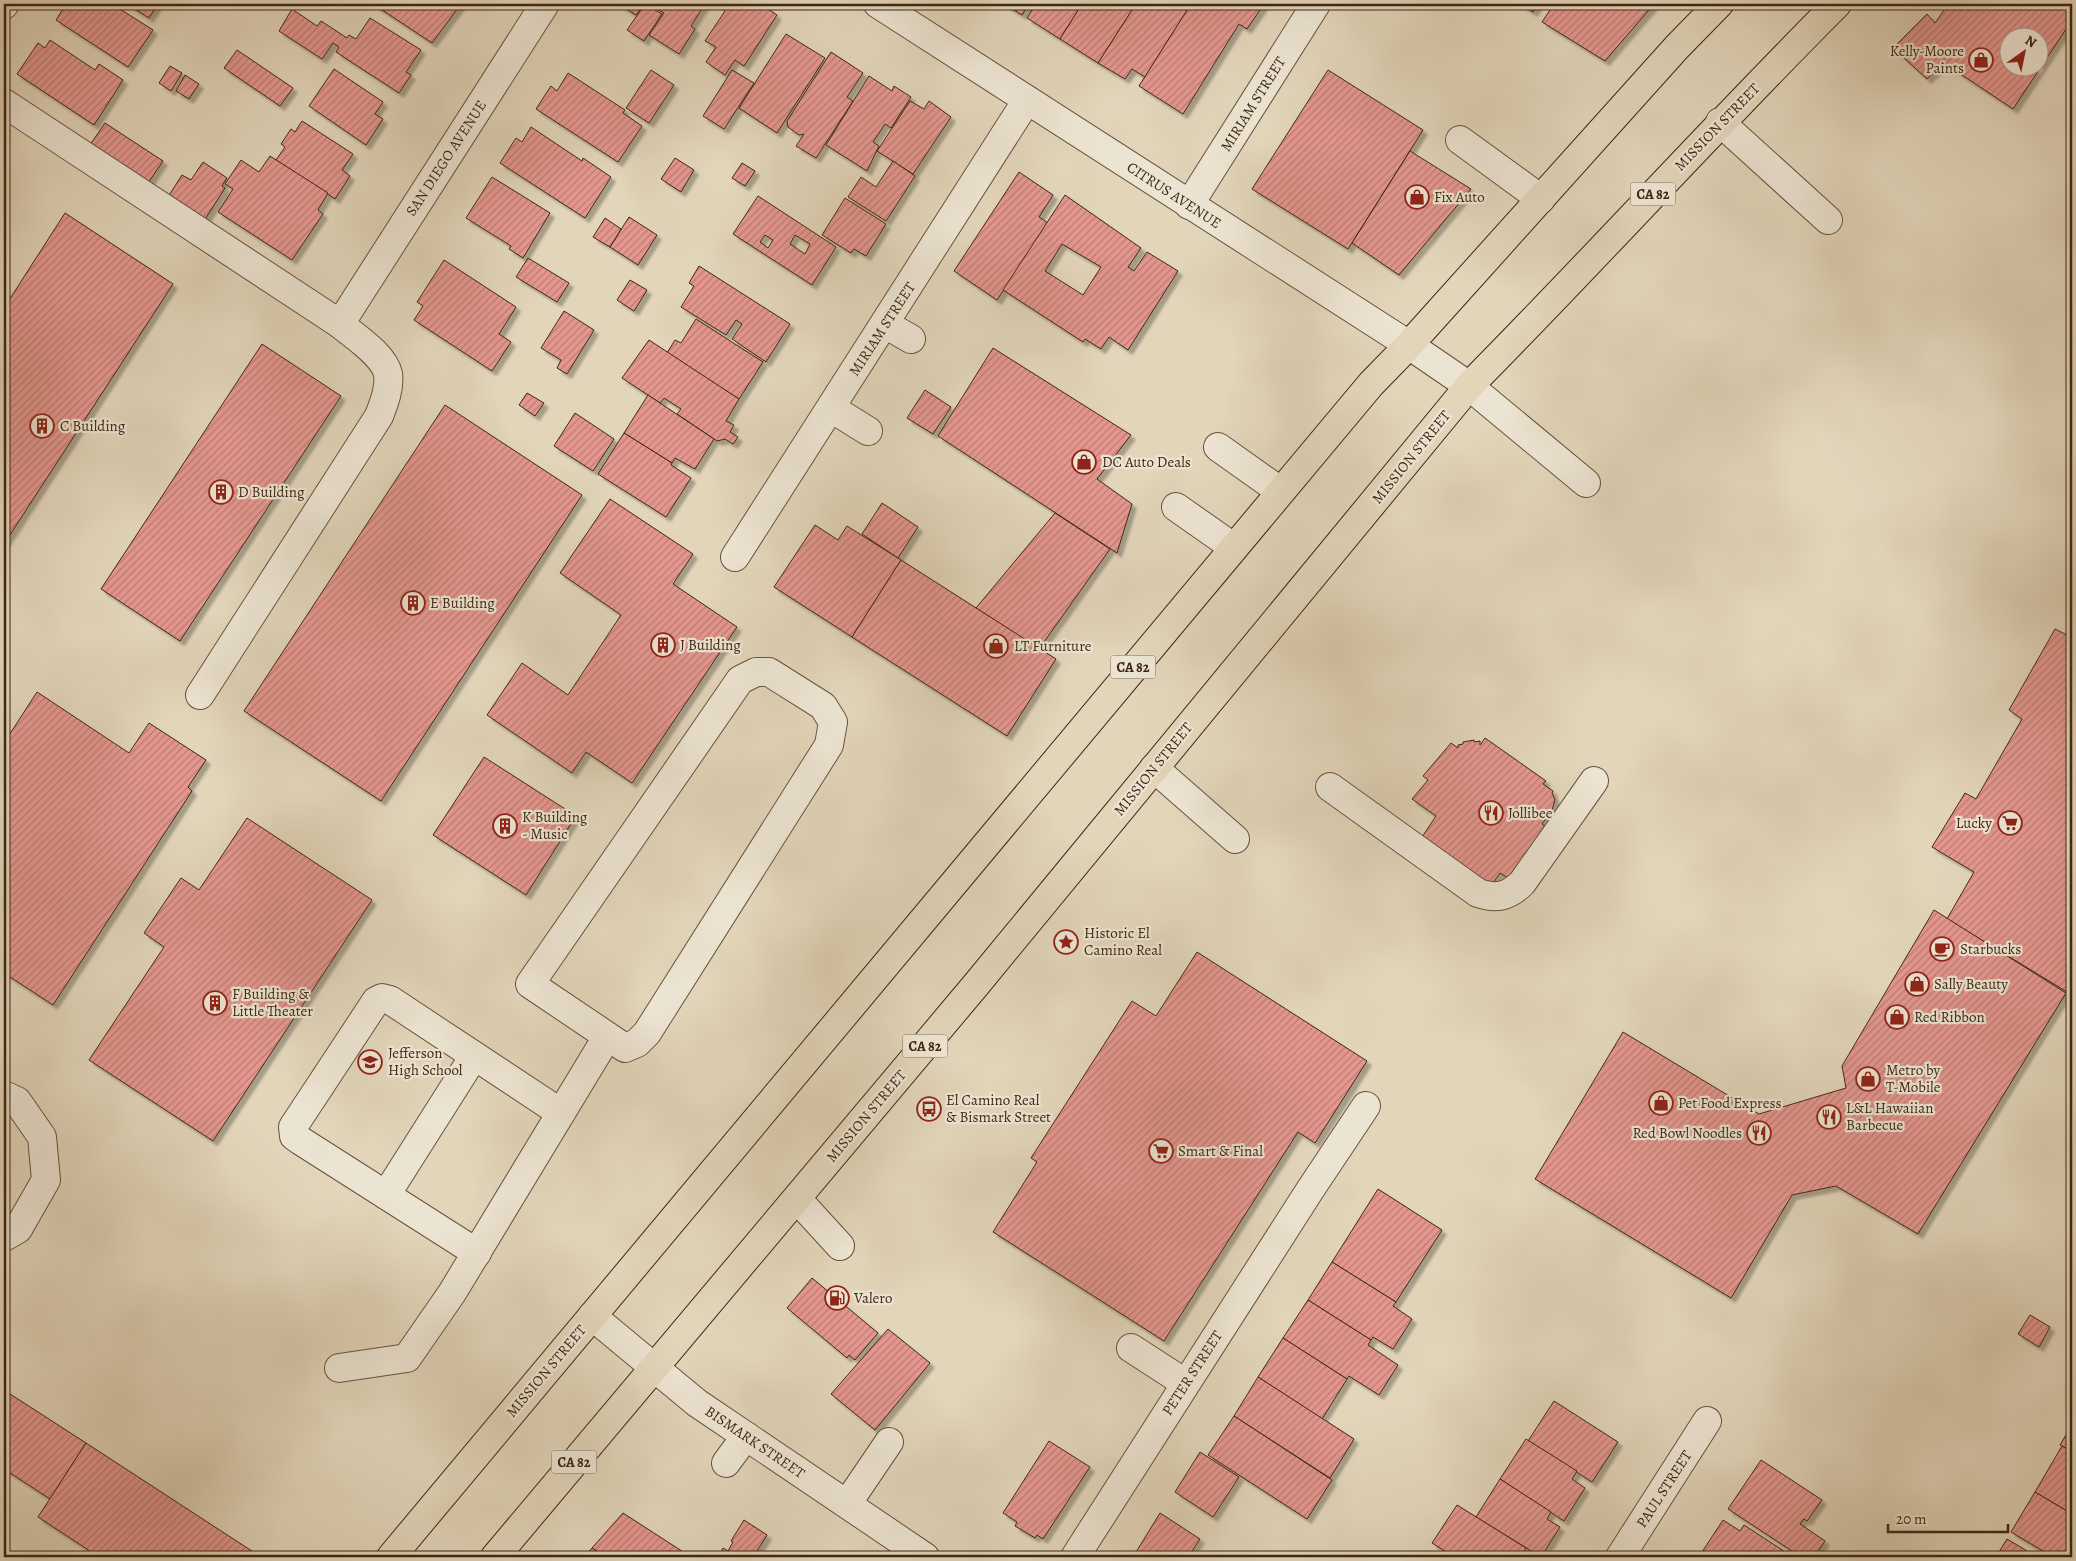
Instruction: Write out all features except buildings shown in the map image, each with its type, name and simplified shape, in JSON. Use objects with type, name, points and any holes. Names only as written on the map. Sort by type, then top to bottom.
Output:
[{"type":"main road","name":"MISSION STREET","points":[[391,1557],[1370,384],[1409,345],[1677,47],[1719,4]]},
{"type":"main road","name":"MISSION STREET","points":[[495,1557],[797,1199],[1469,386],[1556,298],[1720,122],[1837,4]]},
{"type":"street","name":"SAN DIEGO AVENUE","points":[[343,318],[545,4]]},
{"type":"street","name":"CITRUS AVENUE","points":[[878,4],[1409,345],[1469,386],[1586,483]]},
{"type":"street","name":"MIRIAM STREET","points":[[1189,205],[1316,4]]},
{"type":"street","name":"MIRIAM STREET","points":[[735,557],[1028,100]]},
{"type":"street","points":[[4,103],[343,318],[376,354],[388,373],[386,396],[381,410],[200,695]]},
{"type":"street","points":[[1720,122],[1828,220]]},
{"type":"street","points":[[1460,140],[1541,199]]},
{"type":"street","points":[[885,324],[911,339]]},
{"type":"street","points":[[831,408],[868,431]]},
{"type":"street","points":[[1218,447],[1280,491]]},
{"type":"street","points":[[1176,507],[1233,547]]},
{"type":"street","points":[[756,672],[769,672],[823,706],[833,722],[829,745],[647,1033],[637,1043],[625,1048],[607,1037],[530,984],[740,680],[756,672]]},
{"type":"street","points":[[1154,768],[1235,839]]},
{"type":"street","points":[[1330,787],[1478,893],[1500,897],[1522,884],[1594,781]]},
{"type":"street","points":[[477,1253],[301,1141],[294,1136],[293,1127],[376,1001],[382,998],[390,1000],[561,1113]]},
{"type":"street","points":[[339,1368],[407,1358],[477,1253],[607,1037]]},
{"type":"street","points":[[386,1195],[474,1056]]},
{"type":"street","points":[[4,1095],[16,1101],[42,1137],[46,1180],[18,1229],[4,1237]]},
{"type":"street","name":"PETER STREET","points":[[1075,1557],[1185,1383],[1366,1106]]},
{"type":"street","points":[[797,1199],[840,1246]]},
{"type":"street","name":"BISMARK STREET","points":[[592,1316],[697,1403],[925,1557]]},
{"type":"street","points":[[1131,1348],[1185,1383]]},
{"type":"street","name":"PAUL STREET","points":[[1620,1557],[1707,1421]]},
{"type":"street","points":[[726,1463],[746,1436]]},
{"type":"street","points":[[846,1504],[889,1442]]},
{"type":"place","name":"Kelly-Moore Paints","points":[[1981,60]]},
{"type":"place","name":"Fix Auto","points":[[1417,197]]},
{"type":"place","name":"C Building","points":[[42,426]]},
{"type":"place","name":"DC Auto Deals","points":[[1084,462]]},
{"type":"place","name":"D Building","points":[[221,492]]},
{"type":"place","name":"E Building","points":[[413,603]]},
{"type":"place","name":"J Building","points":[[663,645]]},
{"type":"place","name":"LT Furniture","points":[[996,646]]},
{"type":"place","name":"Jollibee","points":[[1491,813]]},
{"type":"place","name":"Lucky","points":[[2010,823]]},
{"type":"place","name":"K Building - Music","points":[[505,826]]},
{"type":"place","name":"Historic El Camino Real","points":[[1066,942]]},
{"type":"place","name":"Starbucks","points":[[1942,949]]},
{"type":"place","name":"Sally Beauty","points":[[1917,984]]},
{"type":"place","name":"F Building & Little Theater","points":[[215,1003]]},
{"type":"place","name":"Red Ribbon","points":[[1897,1017]]},
{"type":"place","name":"Jefferson High School","points":[[370,1062]]},
{"type":"place","name":"Metro by T-Mobile","points":[[1868,1079]]},
{"type":"place","name":"Pet Food Express","points":[[1661,1103]]},
{"type":"place","name":"El Camino Real & Bismark Street","points":[[929,1109]]},
{"type":"place","name":"L&L Hawaiian Barbecue","points":[[1829,1117]]},
{"type":"place","name":"Red Bowl Noodles","points":[[1759,1133]]},
{"type":"place","name":"Smart & Final","points":[[1161,1151]]},
{"type":"place","name":"Valero","points":[[837,1298]]}]
